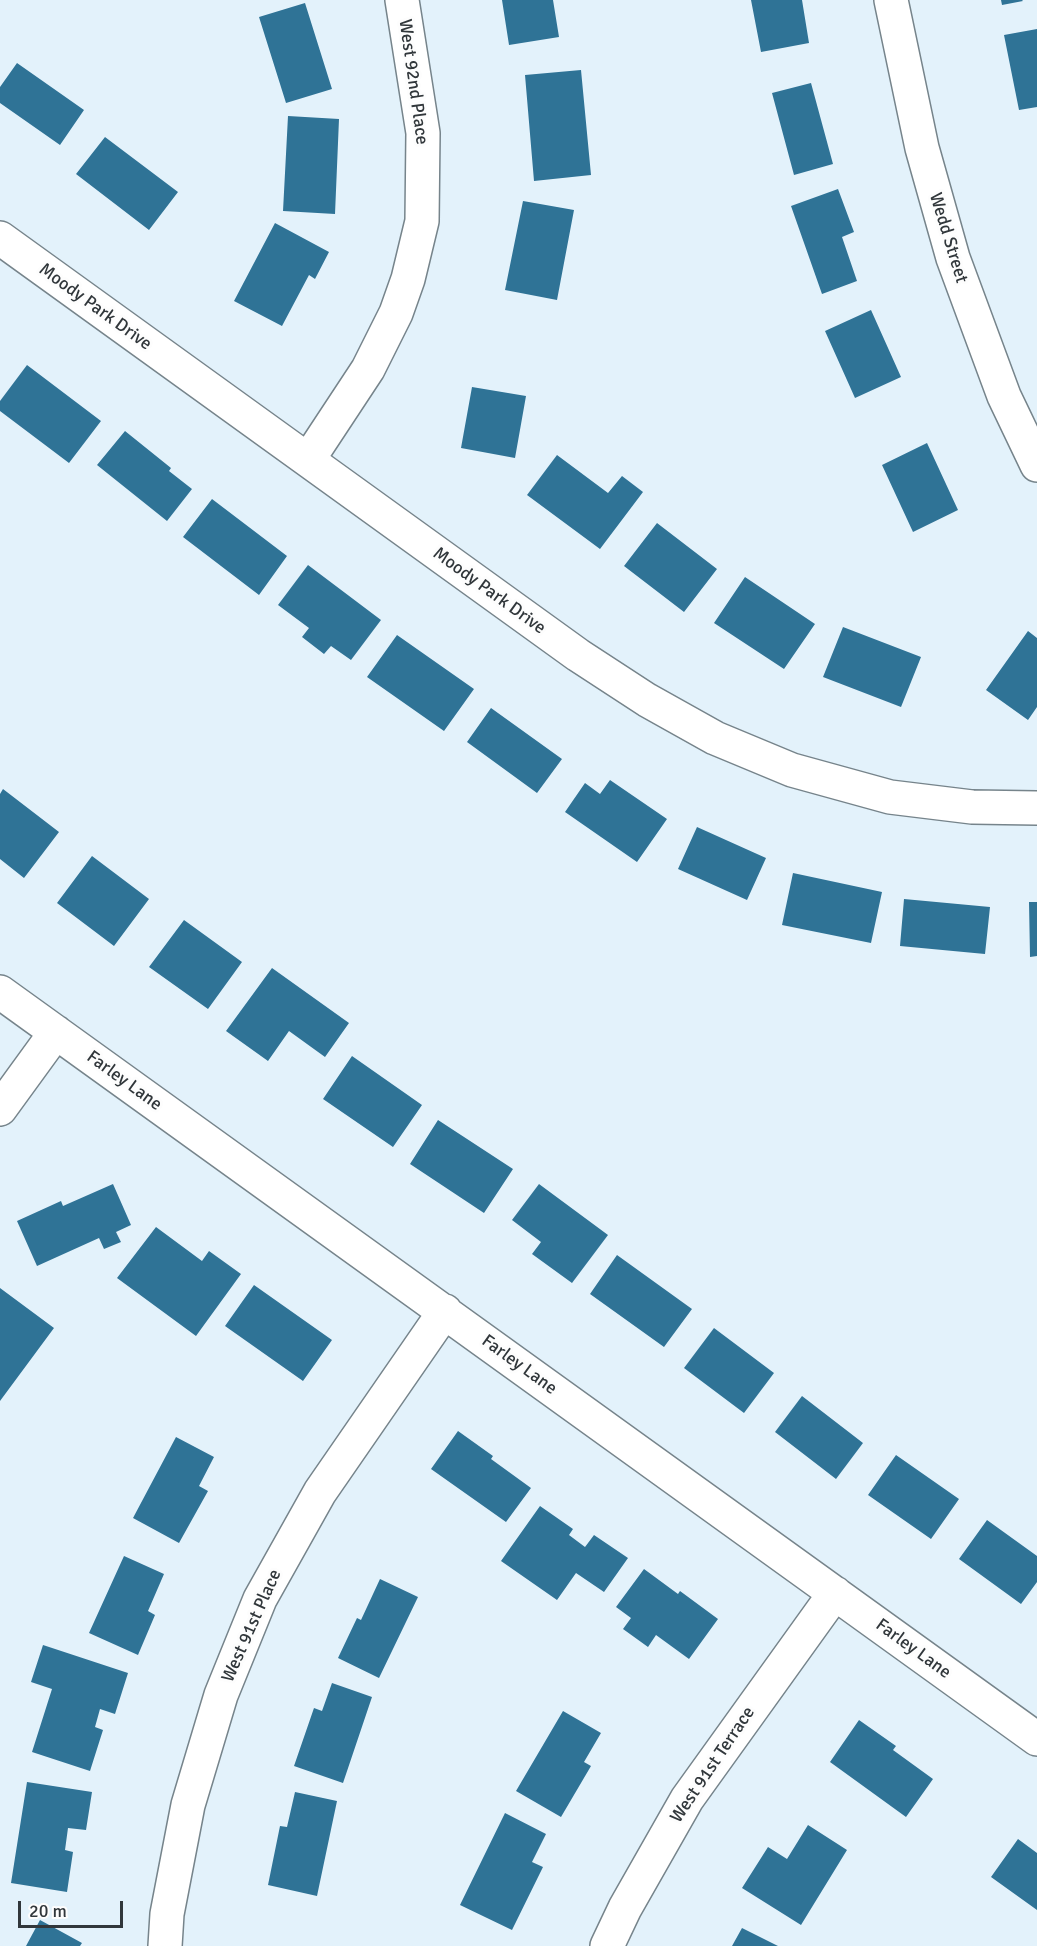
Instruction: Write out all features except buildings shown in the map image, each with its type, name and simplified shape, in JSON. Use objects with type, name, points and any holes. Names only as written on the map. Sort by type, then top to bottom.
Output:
[{"type":"street","name":"West 92nd Place","points":[[308,460],[368,369],[396,313],[408,279],[422,221],[423,133],[402,0]]},
{"type":"street","name":"Wedd Street","points":[[891,0],[921,148],[953,258],[1004,396],[1037,465]]},
{"type":"street","name":"Moody Park Drive","points":[[0,238],[578,655],[647,700],[715,738],[792,770],[890,797],[972,807],[1037,808]]},
{"type":"street","name":"Farley Lane","points":[[0,992],[1037,1739]]},
{"type":"street","points":[[0,1109],[56,1032]]},
{"type":"street","name":"West 91st Place","points":[[165,1946],[167,1914],[188,1805],[220,1695],[260,1599],[320,1492],[445,1311]]},
{"type":"street","name":"West 91st Terrace","points":[[607,1946],[625,1908],[687,1799],[835,1593]]}]
